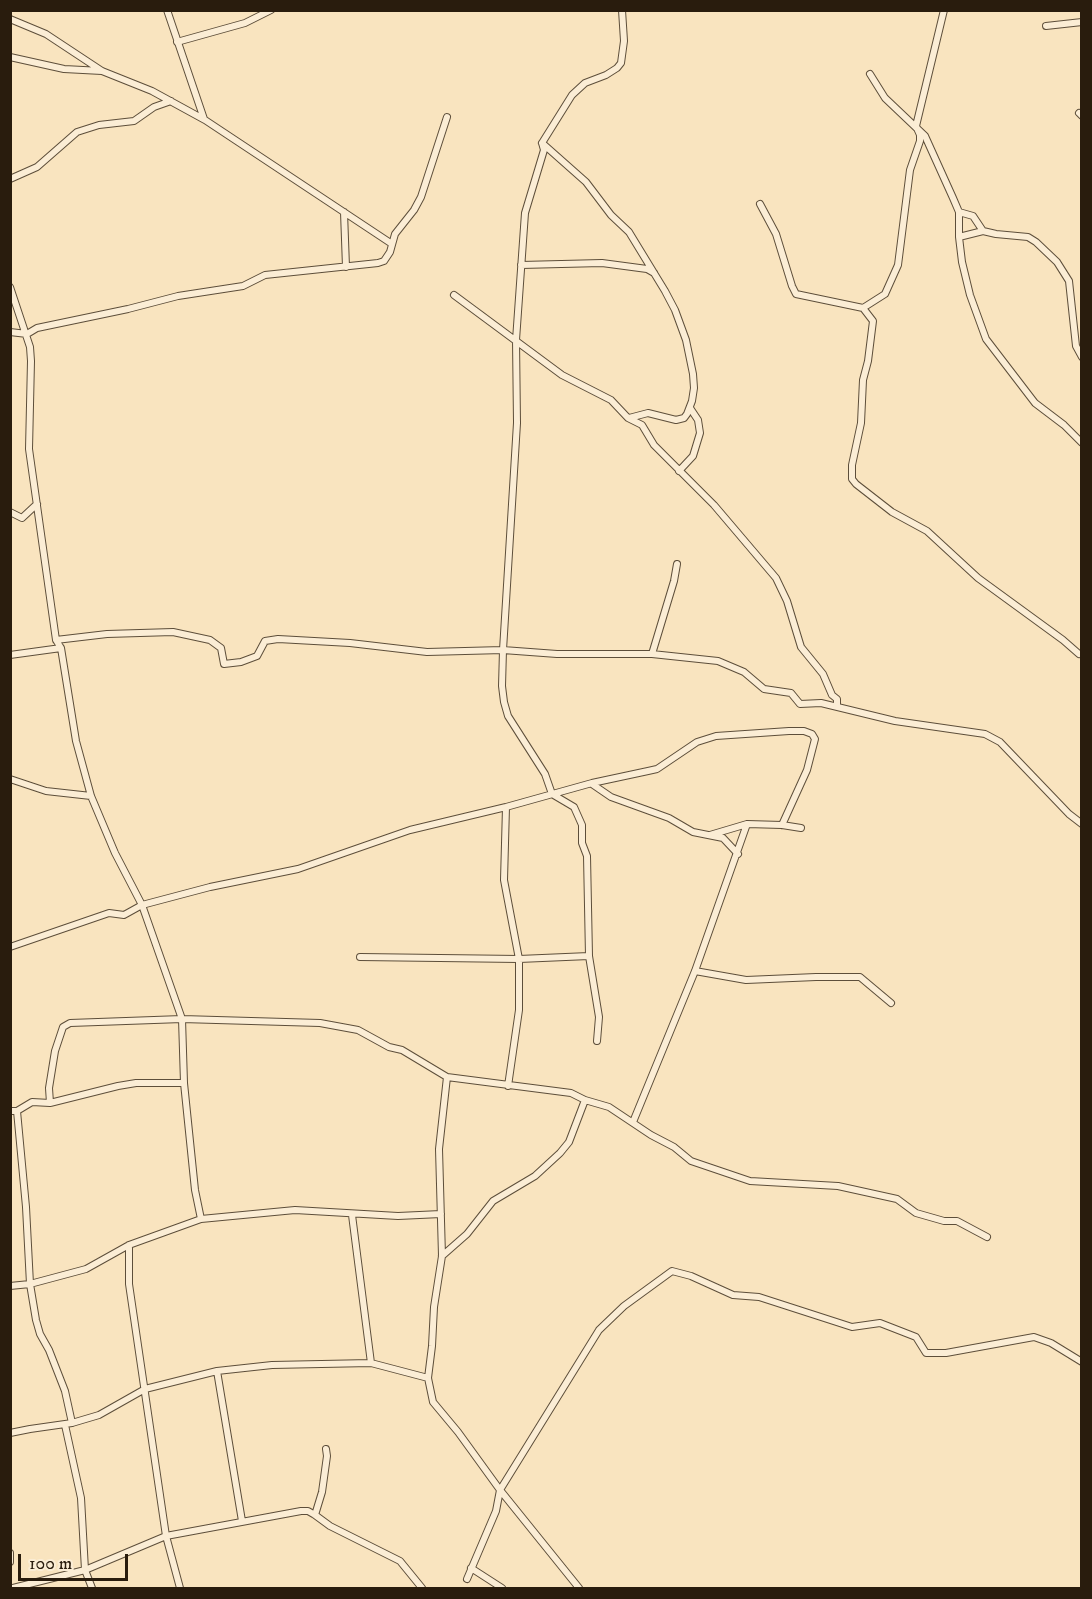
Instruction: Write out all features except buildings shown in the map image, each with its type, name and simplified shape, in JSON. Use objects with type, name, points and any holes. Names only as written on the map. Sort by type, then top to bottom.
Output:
[{"type":"street","points":[[167,10],[204,120]]},
{"type":"street","points":[[177,42],[245,23],[271,10]]},
{"type":"street","points":[[597,1041],[599,1017],[589,956],[587,856],[582,843],[582,825],[574,807],[552,794],[545,774],[508,716],[503,694],[503,650],[517,423],[516,339],[525,213],[544,150],[542,143],[578,87],[606,75],[621,63],[624,41],[622,10]]},
{"type":"street","points":[[863,308],[885,294],[898,266],[910,170],[920,141],[916,126],[944,10]]},
{"type":"street","points":[[10,20],[46,34],[102,71],[152,91],[204,120],[392,244]]},
{"type":"street","points":[[1046,26],[1082,22]]},
{"type":"street","points":[[10,57],[64,69],[102,71]]},
{"type":"street","points":[[870,74],[885,98],[926,136],[959,212],[958,237],[962,262],[970,296],[986,339],[1035,403],[1064,425],[1082,443]]},
{"type":"street","points":[[10,180],[37,167],[77,132],[99,125],[134,121],[154,107],[171,101]]},
{"type":"street","points":[[10,332],[27,334],[37,328],[178,296],[249,285],[264,275],[384,261],[388,256],[395,234],[421,197],[447,117]]},
{"type":"street","points":[[542,143],[586,182],[611,215],[630,232],[675,310],[686,340],[693,374],[693,396],[687,414],[679,420],[648,413],[628,418]]},
{"type":"street","points":[[760,204],[776,234],[796,294],[863,308],[873,321],[863,380],[861,423],[852,465],[852,479],[892,512],[927,531],[995,591],[1079,654]]},
{"type":"street","points":[[344,212],[345,267]]},
{"type":"street","points":[[959,212],[974,216],[983,231]]},
{"type":"street","points":[[958,237],[983,231],[1032,239],[1061,267],[1069,281],[1076,346],[1082,357]]},
{"type":"street","points":[[521,265],[609,263],[647,269],[655,273]]},
{"type":"street","points":[[10,286],[27,334],[31,361],[29,449],[56,639],[61,648],[75,741],[91,796],[115,853],[142,905],[182,1019],[184,1083],[195,1190],[201,1219]]},
{"type":"street","points":[[454,295],[562,375],[611,400],[628,418],[642,425],[654,445],[737,530],[776,578],[788,601],[801,647],[823,674],[832,695],[837,699],[837,706]]},
{"type":"street","points":[[679,471],[693,456],[700,433],[698,420],[690,408]]},
{"type":"street","points":[[10,512],[22,518],[37,504]]},
{"type":"street","points":[[652,654],[677,564]]},
{"type":"street","points":[[56,639],[107,634],[173,632],[210,640],[221,648],[224,664],[241,662],[257,656],[265,641],[278,639],[427,651],[503,650],[557,654],[652,654],[718,661],[744,672],[764,690],[791,693],[800,704],[821,703],[895,721],[985,734],[1000,742],[1069,814],[1082,824]]},
{"type":"street","points":[[10,655],[61,648]]},
{"type":"street","points":[[10,946],[86,920],[110,914],[124,915],[142,905],[210,887],[298,869],[410,830],[592,783],[657,769],[705,738],[789,730],[812,734],[815,739],[807,770],[782,825]]},
{"type":"street","points":[[10,779],[46,791],[91,796]]},
{"type":"street","points":[[592,783],[611,797],[669,818],[693,832],[723,838],[738,854]]},
{"type":"street","points":[[506,807],[504,880],[519,959],[519,1010],[508,1086]]},
{"type":"street","points":[[707,836],[747,824],[801,828]]},
{"type":"street","points":[[633,1122],[695,971],[747,824]]},
{"type":"street","points":[[360,957],[519,959],[589,956]]},
{"type":"street","points":[[695,971],[746,980],[860,977],[891,1003]]},
{"type":"street","points":[[50,1103],[49,1088],[55,1051],[63,1026],[69,1023],[182,1019],[320,1023],[358,1030],[389,1047],[402,1050],[447,1077],[570,1093],[609,1107],[651,1136],[674,1147],[691,1161],[750,1181],[838,1186],[897,1199],[916,1213],[944,1221],[957,1221],[987,1237]]},
{"type":"street","points":[[447,1077],[440,1149],[442,1256],[434,1307],[428,1378],[433,1402],[579,1588]]},
{"type":"street","points":[[92,1588],[85,1570],[81,1498],[64,1391],[49,1350],[40,1335],[30,1284],[26,1207],[14,1111],[33,1102],[50,1103],[136,1083],[184,1083]]},
{"type":"street","points":[[442,1256],[467,1234],[493,1201],[535,1176],[560,1153],[569,1142],[585,1100]]},
{"type":"street","points":[[10,1286],[30,1284],[86,1269],[129,1245],[201,1219],[295,1210],[352,1215],[441,1214]]},
{"type":"street","points":[[352,1215],[370,1363]]},
{"type":"street","points":[[129,1245],[129,1284],[166,1536],[180,1588]]},
{"type":"street","points":[[467,1579],[496,1511],[500,1490],[599,1330],[624,1306],[672,1271],[691,1276],[733,1295],[759,1297],[852,1327],[880,1323],[916,1337],[926,1353],[946,1353],[1034,1337],[1051,1343],[1082,1362]]},
{"type":"street","points":[[10,1433],[68,1424],[99,1415],[146,1389],[217,1371],[272,1365],[370,1363],[428,1378]]},
{"type":"street","points":[[217,1371],[242,1521]]},
{"type":"street","points":[[315,1515],[323,1484],[326,1449]]},
{"type":"street","points":[[13,1588],[85,1570],[166,1536],[301,1510],[315,1515],[330,1526],[400,1561],[422,1588]]},
{"type":"street","points":[[10,1553],[10,1562]]},
{"type":"street","points":[[471,1568],[502,1588]]}]
